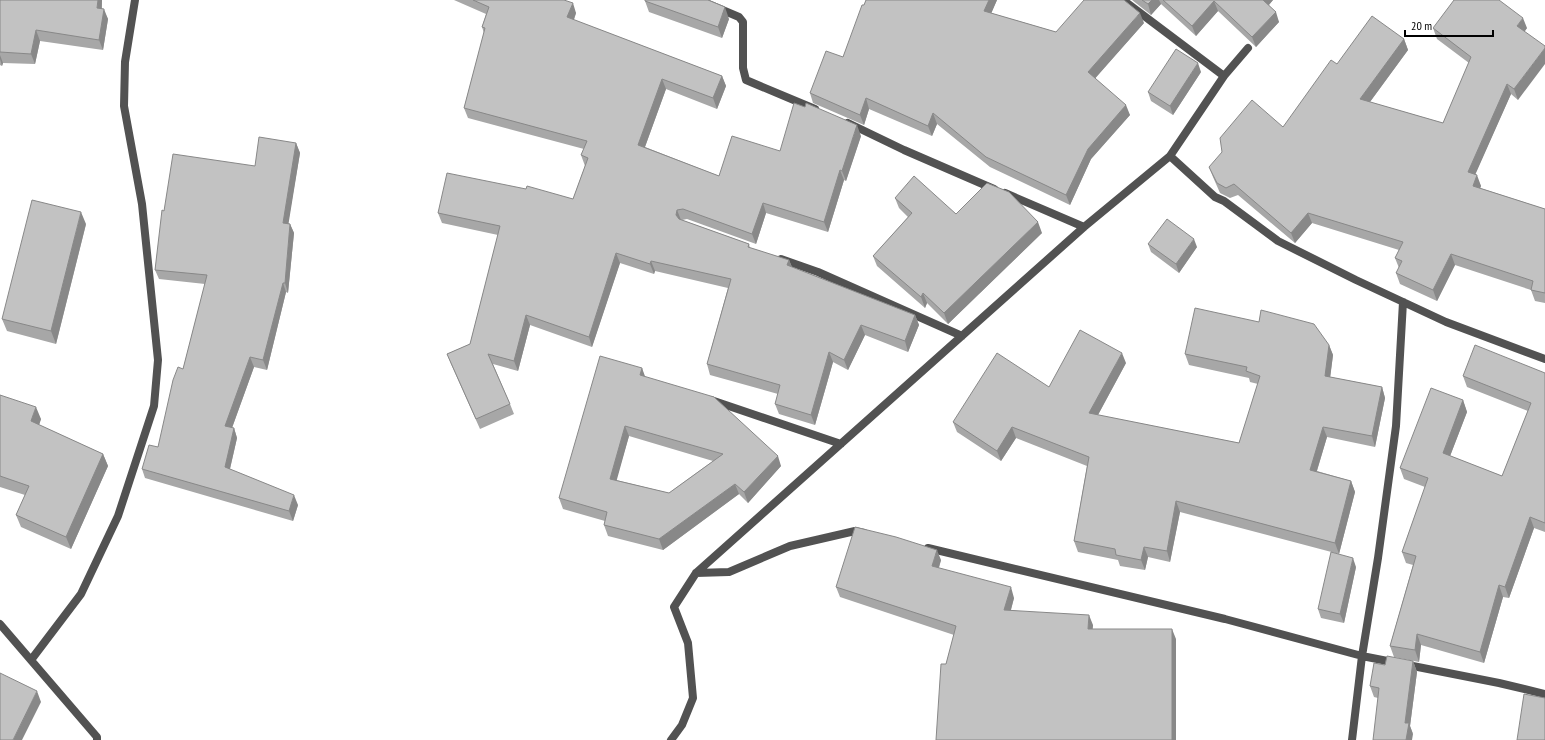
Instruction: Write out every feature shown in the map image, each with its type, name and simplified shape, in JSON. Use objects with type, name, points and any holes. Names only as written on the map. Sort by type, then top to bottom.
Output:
[{"type":"street","points":[[31,660],[81,594],[118,516],[154,406],[158,360],[142,204],[124,106],[125,62],[135,0]]},
{"type":"street","points":[[699,0],[739,17],[743,22],[743,68],[746,80],[823,112]]},
{"type":"street","points":[[1123,0],[1224,76]]},
{"type":"street","points":[[671,740],[682,725],[693,698],[688,643],[674,607],[696,573],[1084,228],[1170,156],[1224,76],[1248,48]]},
{"type":"street","points":[[837,118],[872,133],[904,150],[1084,228]]},
{"type":"street","points":[[1170,156],[1215,197],[1224,201],[1278,241],[1446,322],[1545,359]]},
{"type":"street","points":[[773,256],[818,272],[962,336]]},
{"type":"street","points":[[1352,740],[1362,656],[1378,558],[1396,426],[1403,302]]},
{"type":"street","points":[[706,398],[841,444]]},
{"type":"street","points":[[696,573],[729,572],[790,546],[855,531],[870,534]]},
{"type":"street","points":[[916,546],[1225,619],[1362,656],[1499,683],[1545,694]]},
{"type":"street","points":[[0,624],[97,737],[97,740]]},
{"type":"building","points":[[0,0],[98,0],[97,8],[104,9],[99,40],[36,30],[31,54],[0,52]]},
{"type":"building","points":[[473,0],[564,0],[573,3],[567,17],[722,76],[713,98],[662,79],[638,145],[719,176],[732,136],[780,151],[794,103],[805,107],[806,103],[857,125],[842,171],[840,170],[824,222],[763,203],[752,234],[683,209],[677,210],[676,215],[679,219],[749,244],[748,247],[789,260],[787,265],[915,315],[905,341],[861,325],[844,360],[829,352],[811,415],[775,404],[780,385],[707,364],[731,279],[651,261],[650,264],[616,253],[589,337],[526,315],[514,361],[488,354],[510,404],[476,419],[447,354],[470,344],[500,226],[438,213],[447,173],[526,189],[527,186],[573,199],[588,158],[581,155],[587,141],[464,108],[485,28],[482,27],[489,7]]},
{"type":"building","points":[[645,0],[708,0],[725,7],[718,27]]},
{"type":"building","points":[[866,0],[989,0],[984,11],[1056,32],[1084,0],[1124,0],[1140,13],[1088,72],[1126,105],[1088,149],[1066,195],[986,157],[933,113],[928,126],[866,98],[860,115],[810,93],[826,51],[843,57],[862,5],[864,5]]},
{"type":"building","points":[[1142,0],[1152,0],[1148,4]]},
{"type":"building","points":[[1163,0],[1263,0],[1276,12],[1252,37],[1214,1],[1192,26]]},
{"type":"building","points":[[1454,0],[1499,0],[1523,18],[1517,26],[1545,46],[1514,89],[1507,84],[1468,172],[1477,175],[1473,186],[1545,209],[1545,293],[1531,290],[1533,281],[1451,254],[1433,290],[1396,273],[1402,261],[1395,258],[1403,242],[1308,213],[1291,233],[1234,184],[1226,188],[1217,183],[1209,167],[1222,152],[1220,138],[1252,100],[1283,127],[1331,60],[1337,64],[1372,16],[1404,39],[1360,99],[1443,123],[1471,57],[1433,28]]},
{"type":"building","points":[[1176,49],[1198,63],[1170,106],[1148,92]]},
{"type":"building","points":[[259,137],[296,143],[283,223],[290,224],[285,283],[283,283],[263,360],[250,357],[225,426],[234,428],[225,467],[294,495],[289,511],[142,469],[149,445],[158,447],[173,380],[178,367],[183,369],[207,275],[155,270],[162,210],[164,211],[173,154],[255,166]]},
{"type":"building","points":[[914,176],[956,214],[987,183],[1009,192],[1038,222],[944,313],[923,293],[921,297],[873,256],[912,213],[895,198]]},
{"type":"building","points":[[32,200],[81,212],[51,331],[2,319]]},
{"type":"building","points":[[1167,219],[1194,239],[1176,264],[1148,244]]},
{"type":"building","points":[[1195,308],[1259,322],[1261,310],[1314,324],[1329,345],[1325,376],[1382,387],[1372,436],[1323,427],[1310,470],[1351,481],[1335,543],[1176,501],[1167,551],[1144,547],[1141,560],[1116,555],[1115,549],[1074,541],[1089,457],[1012,427],[997,451],[953,422],[997,353],[1049,387],[1080,330],[1122,353],[1089,413],[1239,443],[1260,376],[1246,371],[1247,367],[1185,354]]},
{"type":"building","points":[[1475,345],[1545,373],[1545,523],[1530,517],[1505,587],[1499,585],[1480,652],[1417,634],[1415,650],[1390,646],[1416,556],[1402,552],[1428,478],[1400,468],[1431,388],[1463,400],[1443,453],[1502,476],[1531,403],[1463,376]]},
{"type":"building","points":[[600,356],[642,368],[640,375],[714,397],[778,456],[744,492],[735,484],[659,539],[604,525],[607,512],[559,498]],"holes":[[[625,426],[723,454],[669,493],[610,479]]]},
{"type":"building","points":[[0,395],[36,407],[31,421],[103,454],[66,537],[16,515],[29,486],[0,476]]},
{"type":"building","points":[[855,527],[896,537],[937,550],[932,566],[1011,587],[1004,610],[1089,615],[1088,629],[1172,629],[1172,740],[936,740],[941,664],[946,664],[956,626],[836,587]]},
{"type":"building","points":[[1331,552],[1353,558],[1340,614],[1318,609]]},
{"type":"building","points":[[1387,656],[1413,661],[1405,723],[1409,723],[1406,740],[1373,740],[1379,688],[1370,686],[1374,663],[1385,665]]},
{"type":"building","points":[[0,673],[37,691],[13,740],[0,740]]},
{"type":"building","points":[[1524,694],[1545,698],[1545,740],[1517,740]]}]
